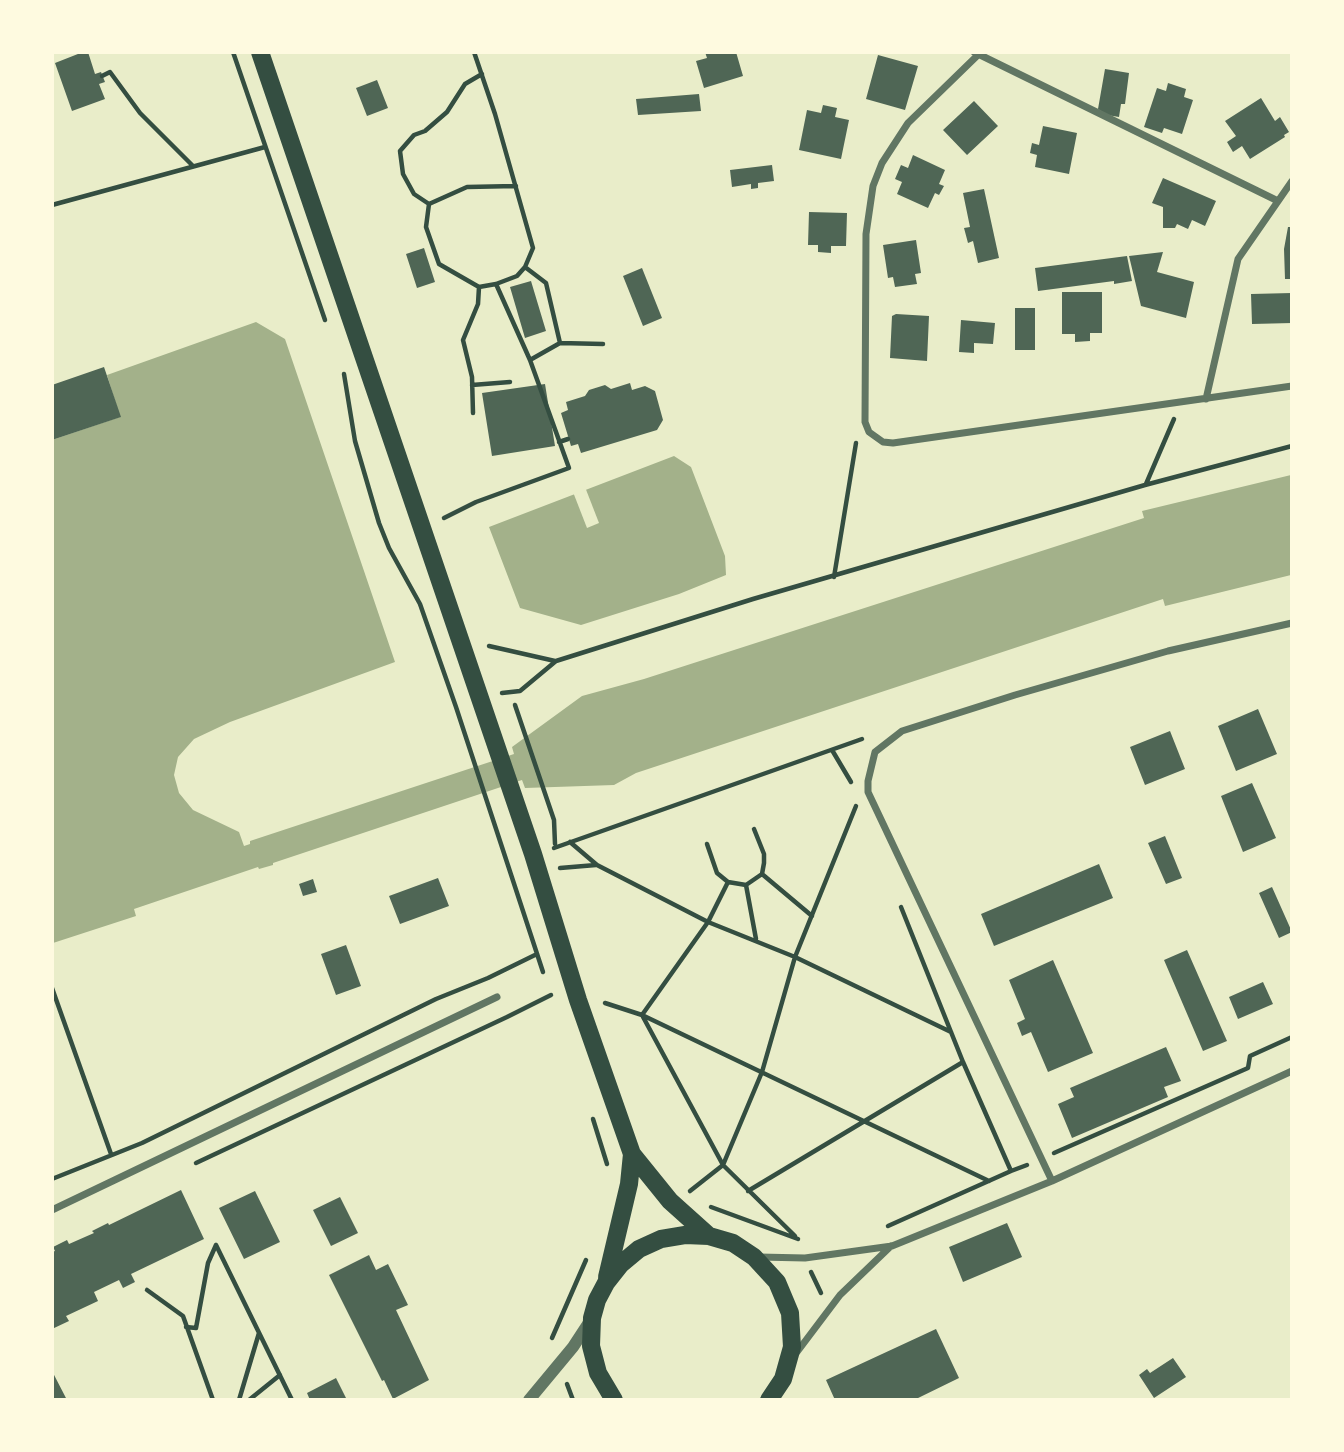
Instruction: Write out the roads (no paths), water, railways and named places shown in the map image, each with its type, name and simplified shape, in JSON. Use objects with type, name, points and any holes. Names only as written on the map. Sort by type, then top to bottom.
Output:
[{"type":"main road","points":[[260,52],[632,1154],[662,1192],[709,1236]]},
{"type":"main road","points":[[606,1283],[629,1184],[632,1154]]},
{"type":"main road","points":[[614,1399],[598,1373],[591,1346],[592,1318],[597,1300],[621,1264],[639,1250],[661,1239],[685,1235],[709,1236],[733,1243],[754,1256],[777,1282],[790,1313],[792,1347],[789,1363],[772,1397]]},
{"type":"street","points":[[1278,201],[978,53],[908,123],[882,163],[873,186],[866,234],[865,422],[869,432],[883,442],[893,443],[1292,386]]},
{"type":"street","points":[[1206,399],[1238,259],[1292,181]]},
{"type":"street","points":[[1052,1181],[868,792],[875,752],[902,731],[1015,695],[1168,651],[1292,623]]},
{"type":"street","points":[[52,1210],[497,997]]},
{"type":"street","points":[[754,1256],[805,1258],[892,1246],[1052,1181],[1292,1071]]},
{"type":"street","points":[[789,1363],[840,1295],[892,1246]]},
{"type":"street","points":[[529,1399],[573,1347],[592,1318]]}]
